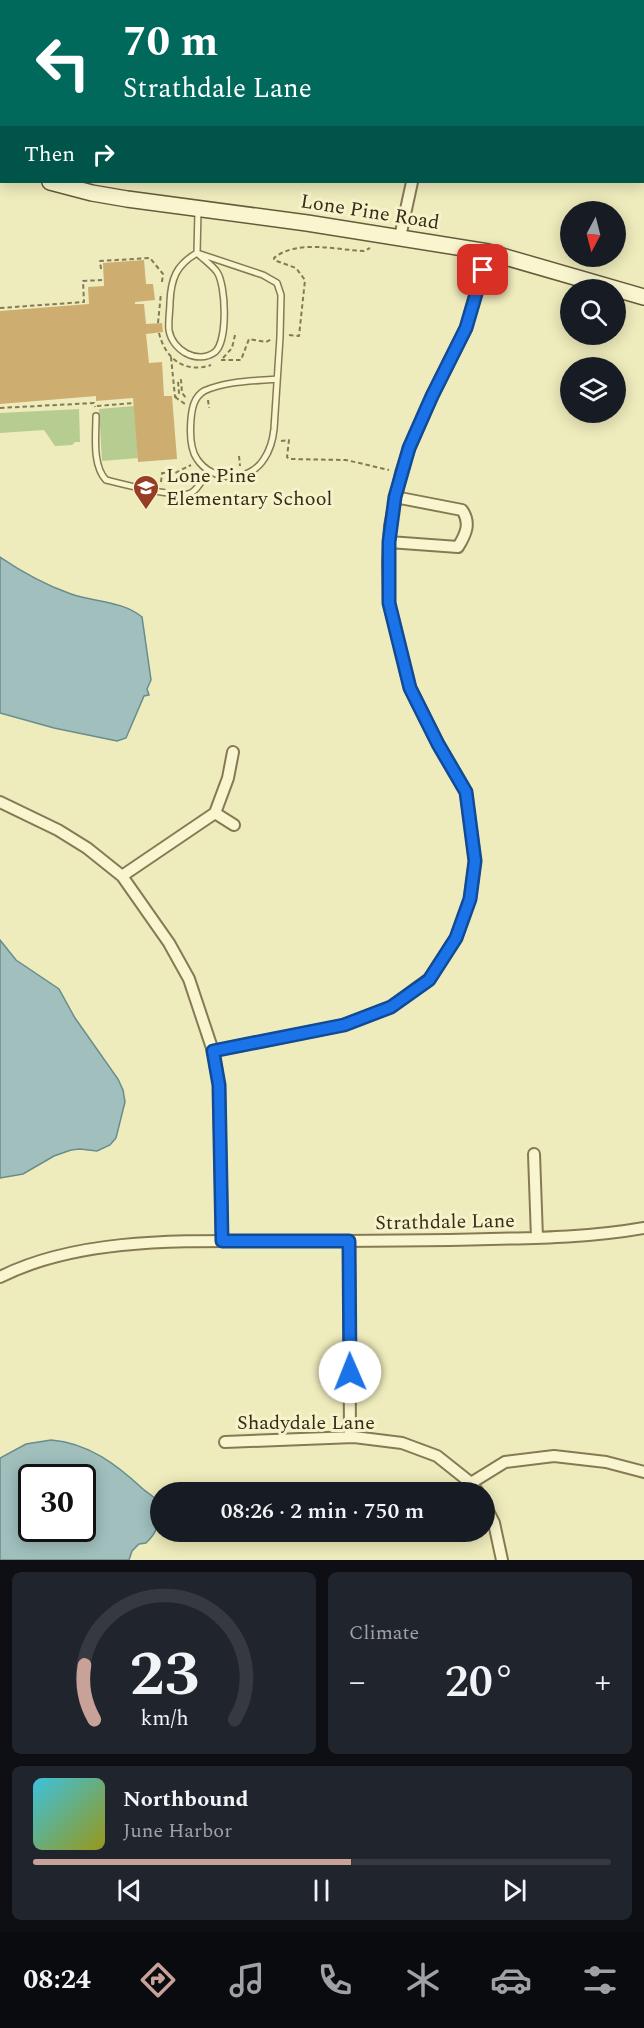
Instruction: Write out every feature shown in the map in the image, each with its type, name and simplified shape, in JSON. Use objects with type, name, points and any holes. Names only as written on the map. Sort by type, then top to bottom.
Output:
[{"type":"street","name":"Lone Pine Road","points":[[54,183],[92,193],[307,223],[488,252],[644,297]]},
{"type":"street","points":[[400,237],[412,183]]},
{"type":"street","points":[[213,1051],[344,1025],[391,1007],[429,980],[456,938],[470,899],[475,861],[466,792],[438,744],[410,688],[389,603],[389,542],[395,497],[409,448],[466,328],[488,252]]},
{"type":"street","points":[[389,542],[458,547],[465,535],[467,525],[466,516],[462,510],[395,497]]},
{"type":"street","points":[[123,876],[215,813],[228,778],[233,752]]},
{"type":"street","points":[[0,802],[58,830],[87,848],[123,876],[169,943],[189,979],[213,1051],[219,1085],[222,1241]]},
{"type":"street","points":[[215,813],[234,825]]},
{"type":"street","points":[[534,1154],[537,1238]]},
{"type":"street","name":"Strathdale Lane","points":[[0,1277],[41,1260],[98,1247],[222,1241],[537,1238],[644,1228]]},
{"type":"street","points":[[349,1241],[350,1437]]},
{"type":"street","name":"Shadydale Lane","points":[[225,1442],[350,1437],[402,1443],[437,1456],[470,1482]]},
{"type":"street","points":[[473,1482],[505,1462],[554,1456],[606,1462],[644,1472]]},
{"type":"street","points":[[495,1528],[502,1560]]},
{"type":"lane","points":[[198,209],[197,253],[218,273],[224,318],[222,341],[215,351],[198,357],[182,351],[174,344],[169,331],[170,290],[176,272],[183,261],[197,253],[263,275],[277,282],[281,295],[280,337],[273,439],[264,460],[255,469],[243,475],[220,476],[208,471],[197,460],[193,450],[190,423],[194,402],[202,392],[222,385],[277,379]]},
{"type":"lane","points":[[96,416],[98,465],[106,480],[188,495],[196,490],[208,471]]},
{"type":"path","points":[[224,358],[241,360],[249,339],[266,342],[286,334],[299,336],[305,279],[296,268],[274,260],[274,258],[287,250],[301,247],[364,251],[370,248]]},
{"type":"path","points":[[101,269],[100,261],[150,258],[164,274],[162,283]]},
{"type":"path","points":[[0,308],[84,302],[83,281],[102,280]]},
{"type":"path","points":[[158,323],[161,291]]},
{"type":"path","points":[[159,333],[162,344],[171,357],[182,364],[198,368],[209,367],[224,358],[232,348],[235,335]]},
{"type":"path","points":[[171,357],[175,397],[185,404]]},
{"type":"path","points":[[175,397],[179,393],[178,381],[182,380],[182,393],[187,398]]},
{"type":"path","points":[[0,408],[134,403]]},
{"type":"path","points":[[95,406],[96,416]]},
{"type":"path","points":[[159,491],[162,473],[175,473],[190,465]]},
{"type":"green space","points":[[134,406],[138,458],[102,461],[99,409]]},
{"type":"green space","points":[[79,409],[80,442],[72,445],[55,446],[44,430],[0,433],[0,413]]},
{"type":"water","points":[[0,557],[34,578],[62,590],[80,597],[126,608],[142,617],[151,680],[147,689],[149,695],[144,696],[126,738],[117,741],[54,728],[0,713]]},
{"type":"water","points":[[0,940],[16,960],[59,989],[75,1018],[118,1079],[125,1102],[116,1138],[110,1145],[97,1151],[71,1150],[54,1156],[23,1174],[0,1178]]},
{"type":"water","points":[[51,1440],[90,1450],[123,1472],[150,1494],[150,1538],[132,1551],[129,1560],[0,1560],[0,1458],[26,1444]]},
{"type":"building","points":[[144,260],[146,284],[153,284],[155,300],[135,302],[135,304],[144,304],[146,324],[162,323],[163,332],[146,334],[149,363],[162,362],[164,396],[172,396],[177,459],[138,462],[133,398],[96,401],[96,396],[0,404],[0,311],[89,304],[88,287],[104,286],[103,263]]},
{"type":"place","name":"Lone Pine Elementary School","points":[[146,511]]},
{"type":"route","points":[[350,1372],[349,1241],[222,1241],[219,1085],[213,1051],[344,1025],[391,1007],[429,980],[456,938],[470,899],[475,861],[466,792],[438,744],[410,688],[389,603],[388,562],[390,526],[395,497],[409,448],[466,328],[483,270]]}]
